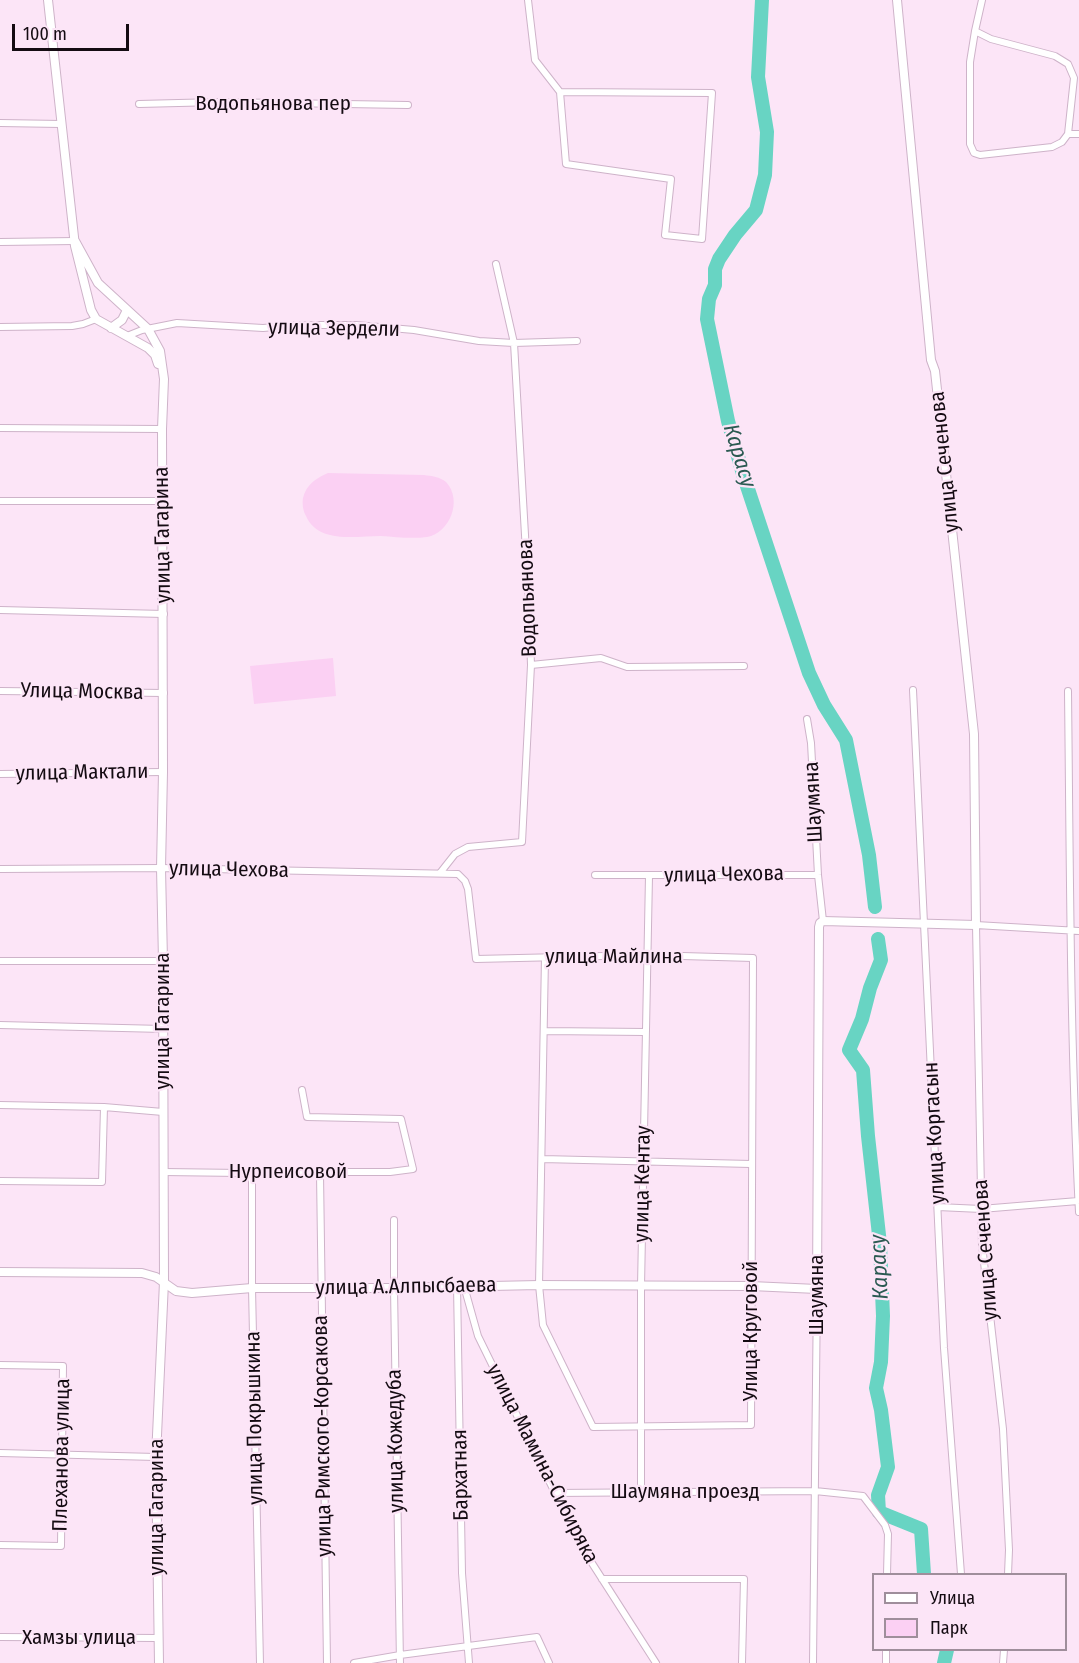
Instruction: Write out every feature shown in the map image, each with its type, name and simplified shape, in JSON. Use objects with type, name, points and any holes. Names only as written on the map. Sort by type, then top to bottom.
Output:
[{"type":"main road","name":"улица Гагарина","points":[[48,0],[75,241],[91,310],[96,319],[148,348],[154,354],[164,378]]},
{"type":"main road","name":"улица Гагарина","points":[[75,241],[98,283],[148,329],[160,351],[164,378],[162,429],[164,772],[161,868],[164,1282],[156,1457],[159,1663]]},
{"type":"main road","points":[[86,289],[90,282],[98,283]]},
{"type":"main road","points":[[111,328],[122,320],[127,310]]},
{"type":"street","points":[[528,0],[535,60],[560,92],[566,164],[671,179],[665,235],[702,239],[712,93],[560,92]]},
{"type":"street","name":"улица Сеченова","points":[[897,0],[931,360],[935,371],[974,734],[982,1245],[1003,1429],[1008,1573]]},
{"type":"street","points":[[975,30],[991,39],[1056,56],[1068,64],[1074,78],[1068,134],[1062,142],[1052,147],[980,155],[974,153],[970,144],[970,62],[975,30],[982,0]]},
{"type":"street","name":"Водопьянова пер","points":[[139,104],[218,102],[408,105]]},
{"type":"street","points":[[0,123],[61,124]]},
{"type":"street","points":[[1068,134],[1079,134]]},
{"type":"street","points":[[0,242],[75,241]]},
{"type":"street","name":"Водопьянова","points":[[440,873],[455,854],[468,847],[522,842],[531,665],[528,587],[514,343],[496,264]]},
{"type":"street","points":[[0,327],[72,326],[96,319]]},
{"type":"street","name":"улица Зердели","points":[[127,336],[136,331],[177,323],[263,328],[356,325],[414,330],[479,341],[514,343],[577,341]]},
{"type":"street","points":[[0,428],[162,429]]},
{"type":"street","points":[[0,501],[162,501]]},
{"type":"street","points":[[0,610],[164,614]]},
{"type":"street","points":[[531,665],[601,658],[627,667],[744,666]]},
{"type":"street","name":"улица Коргасын","points":[[913,690],[944,1348],[961,1573]]},
{"type":"street","name":"Улица Москва","points":[[0,691],[164,693]]},
{"type":"street","points":[[1068,691],[1073,1111],[1079,1212]]},
{"type":"street","name":"Шаумяна","points":[[807,719],[811,742],[821,924],[813,1663]]},
{"type":"street","name":"улица Мактали","points":[[0,774],[164,772]]},
{"type":"street","name":"улица Чехова","points":[[0,869],[161,868],[458,874],[465,881],[468,890],[476,959]]},
{"type":"street","name":"улица Чехова","points":[[595,875],[818,875]]},
{"type":"street","name":"улица Кентау","points":[[641,1492],[641,1286],[649,876]]},
{"type":"street","points":[[821,924],[925,923],[1079,931]]},
{"type":"street","name":"улица Майлина","points":[[476,959],[646,955],[753,958]]},
{"type":"street","name":"Улица Круговой","points":[[545,957],[539,1285],[543,1325],[594,1427],[751,1425],[753,958]]},
{"type":"street","points":[[0,961],[163,961]]},
{"type":"street","points":[[0,1025],[163,1029]]},
{"type":"street","points":[[544,1031],[645,1032]]},
{"type":"street","name":"Нурпеисовой","points":[[163,1173],[320,1174],[413,1169],[401,1119],[307,1117],[302,1090]]},
{"type":"street","points":[[0,1105],[104,1107],[163,1112]]},
{"type":"street","points":[[0,1181],[102,1182],[104,1107]]},
{"type":"street","points":[[542,1159],[751,1164]]},
{"type":"street","name":"улица Покрышкина","points":[[252,1173],[252,1288],[260,1663]]},
{"type":"street","name":"улица Римского-Корсакова","points":[[320,1174],[327,1663]]},
{"type":"street","points":[[938,1207],[981,1209],[1078,1201]]},
{"type":"street","name":"улица Кожедуба","points":[[394,1220],[400,1663]]},
{"type":"street","name":"улица А.Алпысбаева","points":[[0,1272],[142,1273],[156,1277],[176,1291],[192,1293],[252,1288],[539,1285],[751,1286],[817,1289]]},
{"type":"street","name":"улица Мамина-Сибиряка","points":[[461,1286],[478,1336],[581,1546],[656,1663]]},
{"type":"street","name":"Бархатная","points":[[461,1286],[462,1573],[469,1663]]},
{"type":"street","name":"Плеханова улица","points":[[0,1365],[63,1366],[61,1546],[0,1545]]},
{"type":"street","points":[[0,1453],[156,1457]]},
{"type":"street","name":"Шаумяна проезд","points":[[554,1493],[815,1491],[863,1496],[885,1524],[888,1534],[887,1573]]},
{"type":"street","points":[[602,1580],[744,1579],[742,1663]]},
{"type":"street","name":"Хамзы улица","points":[[0,1637],[158,1638]]},
{"type":"street","points":[[354,1663],[537,1637],[549,1663]]},
{"type":"green space","points":[[328,473],[424,475],[439,478],[451,489],[454,506],[448,523],[435,534],[427,537],[328,535],[312,525],[303,510],[303,498],[309,486]]},
{"type":"green space","points":[[333,658],[336,696],[254,704],[250,666]]},
{"type":"waterway","name":"Карасу","points":[[762,0],[758,77],[767,132],[765,175],[756,210],[719,259],[715,269],[715,285],[709,299],[707,319],[728,421],[743,474],[809,673],[824,705],[846,740],[869,855],[875,907]]},
{"type":"waterway","name":"Карасу","points":[[878,939],[881,960],[870,988],[862,1019],[849,1050],[863,1070],[880,1244],[883,1316],[881,1362],[876,1388],[888,1467],[878,1495],[879,1512],[921,1529],[924,1573]]},
{"type":"waterway","name":"Карасу","points":[[944,1663],[947,1651]]}]
